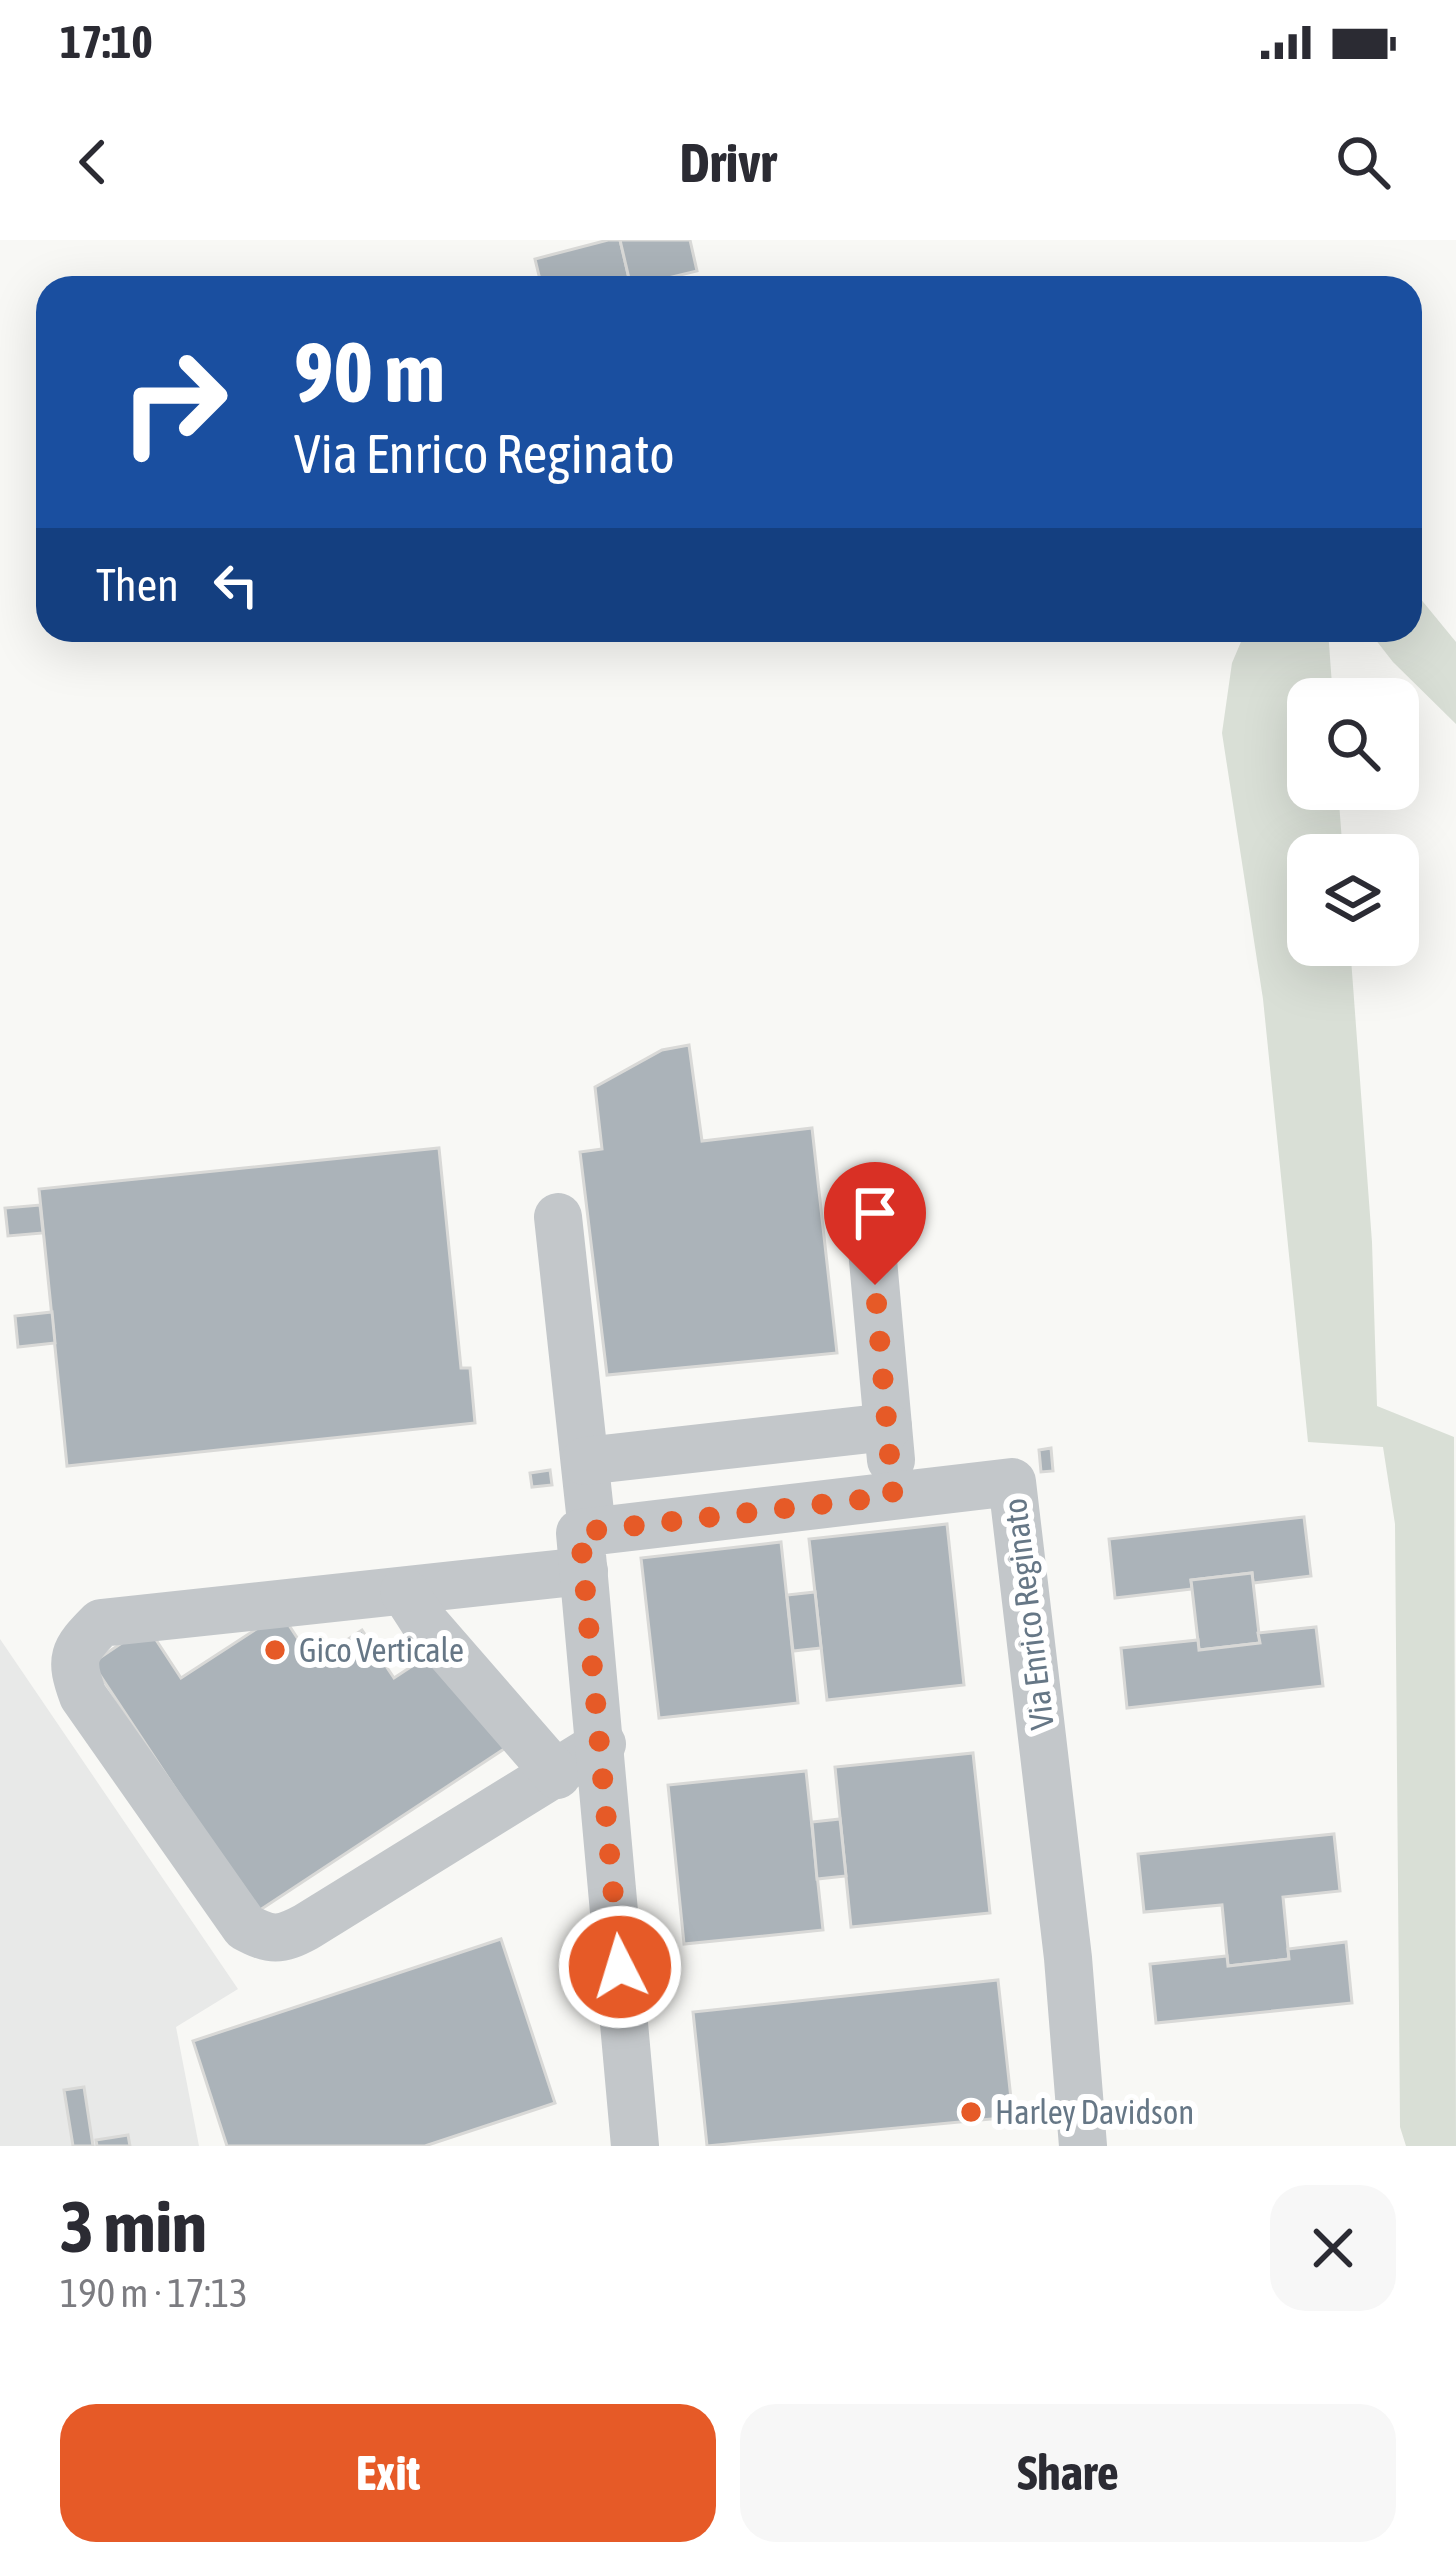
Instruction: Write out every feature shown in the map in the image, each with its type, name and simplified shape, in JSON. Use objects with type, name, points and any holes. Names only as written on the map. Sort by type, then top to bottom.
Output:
[{"type":"street","points":[[558,1217],[585,1461],[602,1744],[635,2146]]},
{"type":"street","points":[[871,1238],[893,1496]]},
{"type":"street","points":[[585,1461],[888,1427]]},
{"type":"street","name":"Via Enrico Reginato","points":[[557,1775],[306,1927],[283,1940],[269,1940],[245,1927],[83,1696],[73,1669],[78,1646],[100,1622],[404,1591],[588,1551],[893,1496],[1012,1482],[1068,1958],[1082,2146]]},
{"type":"street","points":[[404,1591],[424,1622],[557,1775],[602,1744]]},
{"type":"shaded area","points":[[1422,601],[1456,642],[1456,724],[1419,688],[1419,678],[1409,678],[1377,642],[1422,642]]},
{"type":"shaded area","points":[[1241,642],[1329,642],[1331,678],[1287,678],[1287,810],[1340,810],[1341,834],[1287,834],[1287,966],[1352,966],[1372,1242],[1377,1406],[1454,1437],[1456,2146],[1406,2146],[1400,2127],[1395,1524],[1383,1447],[1308,1442],[1263,999],[1222,733],[1232,663]]},
{"type":"shaded area","points":[[0,1639],[238,1989],[176,2027],[199,2146],[0,2146]]},
{"type":"building","points":[[620,240],[628,276],[539,276],[535,259]]},
{"type":"building","points":[[620,240],[690,240],[697,271],[628,276]]},
{"type":"building","points":[[689,1045],[702,1141],[812,1128],[837,1353],[607,1375],[580,1152],[602,1149],[595,1087],[662,1050]]},
{"type":"building","points":[[439,1148],[461,1368],[470,1368],[475,1423],[67,1466],[39,1189]]},
{"type":"building","points":[[40,1205],[43,1233],[8,1236],[5,1208]]},
{"type":"building","points":[[52,1312],[55,1343],[18,1347],[15,1316]]},
{"type":"building","points":[[1051,1448],[1053,1471],[1041,1472],[1039,1450]]},
{"type":"building","points":[[550,1470],[552,1485],[532,1487],[530,1473]]},
{"type":"building","points":[[1304,1517],[1311,1576],[1253,1583],[1252,1573],[1191,1580],[1192,1589],[1115,1598],[1109,1539]]},
{"type":"building","points":[[947,1524],[964,1685],[827,1700],[809,1539]]},
{"type":"building","points":[[781,1542],[798,1703],[659,1718],[641,1558]]},
{"type":"building","points":[[1252,1573],[1260,1643],[1199,1650],[1191,1580]]},
{"type":"building","points":[[815,1592],[821,1648],[793,1651],[787,1595]]},
{"type":"building","points":[[281,1613],[313,1662],[362,1630],[394,1678],[441,1647],[507,1747],[257,1912],[92,1663],[147,1626],[181,1678]]},
{"type":"building","points":[[1316,1627],[1323,1686],[1127,1708],[1121,1648],[1198,1640],[1199,1650],[1260,1643],[1258,1633]]},
{"type":"building","points":[[973,1753],[990,1913],[851,1927],[835,1767]]},
{"type":"building","points":[[806,1771],[823,1930],[684,1944],[668,1785]]},
{"type":"building","points":[[840,1819],[846,1876],[817,1879],[812,1822]]},
{"type":"building","points":[[1334,1834],[1340,1891],[1283,1897],[1289,1959],[1228,1966],[1222,1905],[1144,1912],[1138,1854]]},
{"type":"building","points":[[501,1939],[555,2103],[425,2146],[227,2146],[193,2041]]},
{"type":"building","points":[[1346,1942],[1352,2003],[1156,2023],[1150,1964],[1227,1956],[1228,1966],[1289,1959],[1288,1949]]},
{"type":"building","points":[[998,1980],[1013,2117],[707,2146],[693,2012]]},
{"type":"building","points":[[84,2087],[93,2146],[73,2146],[64,2090]]},
{"type":"building","points":[[128,2135],[130,2146],[97,2146],[96,2140]]},
{"type":"place","name":"Gico Verticale","points":[[275,1650]]},
{"type":"place","name":"Harley Davidson","points":[[971,2112]]},
{"type":"route","points":[[620,1967],[580,1532],[893,1496],[875,1285]]}]
